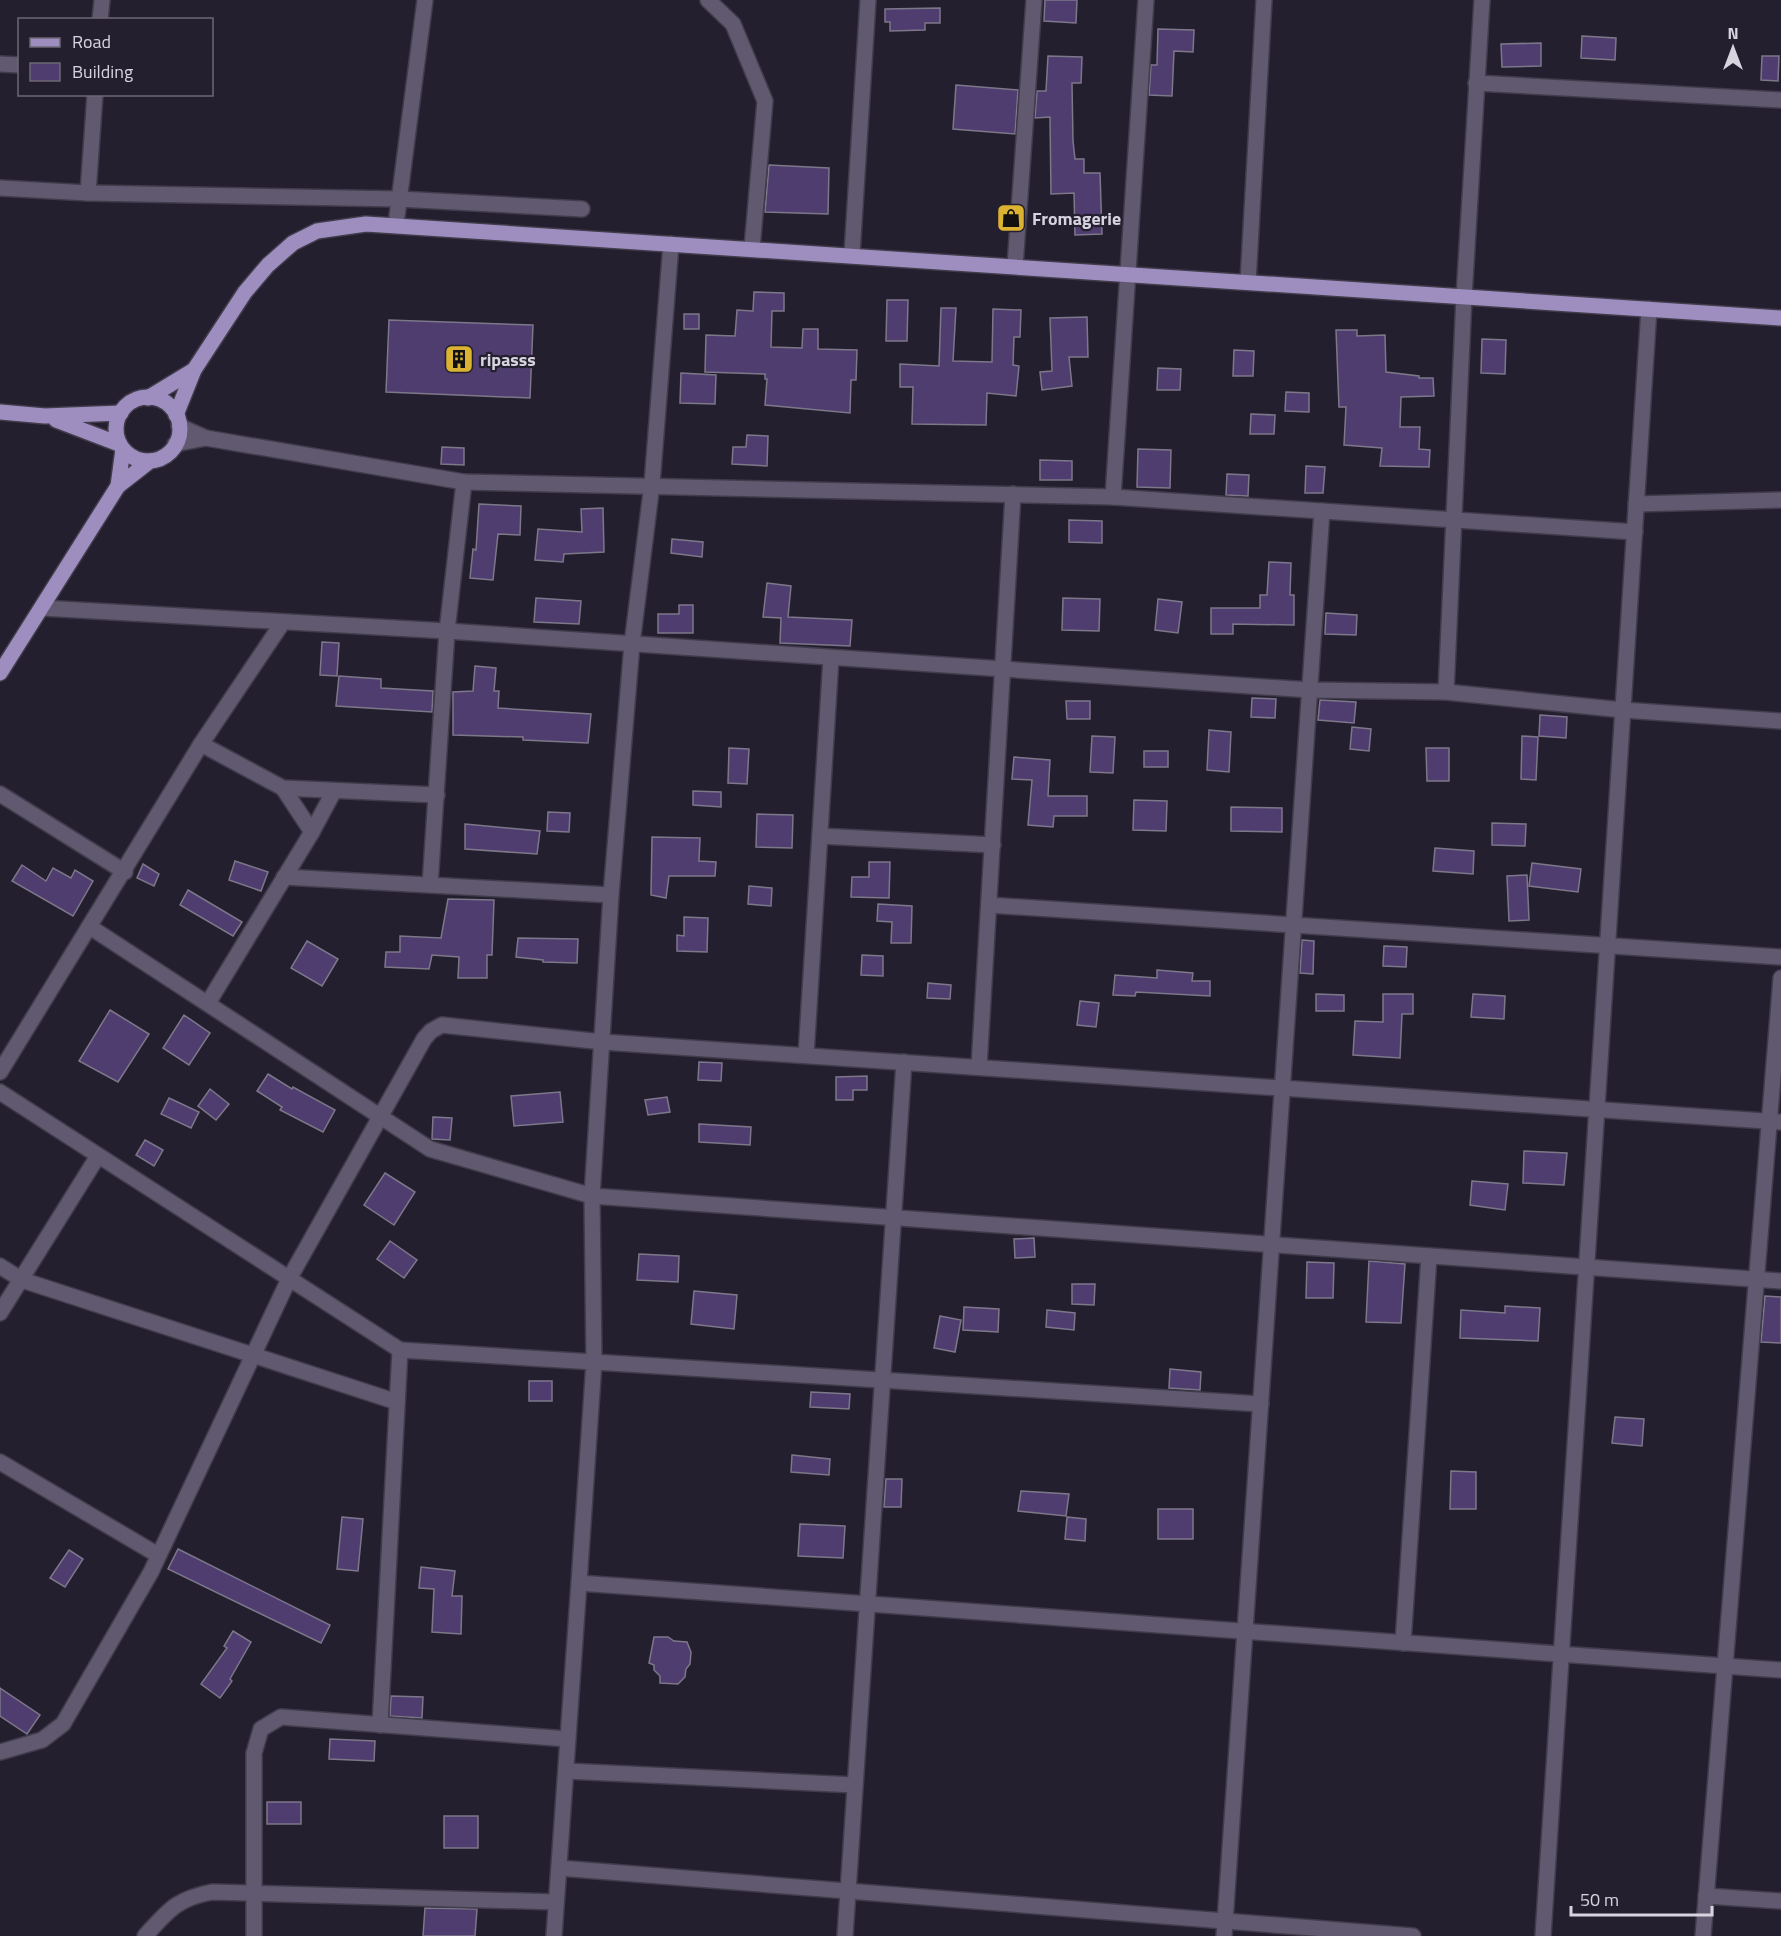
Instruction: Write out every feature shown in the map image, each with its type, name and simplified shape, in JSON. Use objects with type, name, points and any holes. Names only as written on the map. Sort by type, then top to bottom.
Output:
[{"type":"main road","points":[[0,673],[118,486],[150,461],[167,454],[175,444],[178,420],[194,370],[244,292],[268,265],[293,243],[317,231],[343,226],[396,224],[1781,318]]},
{"type":"main road","points":[[118,486],[121,446],[116,425],[121,412],[132,402],[148,398],[194,370]]},
{"type":"main road","points":[[148,398],[164,402],[178,420]]},
{"type":"main road","points":[[0,412],[45,416],[121,412]]},
{"type":"main road","points":[[45,416],[79,426],[121,446],[132,457],[150,461]]},
{"type":"street","points":[[100,18],[102,0]]},
{"type":"street","points":[[396,224],[425,0]]},
{"type":"street","points":[[708,0],[733,24],[765,101],[752,248]]},
{"type":"street","points":[[852,254],[868,0]]},
{"type":"street","points":[[1016,266],[1034,0]]},
{"type":"street","points":[[1113,496],[1146,0]]},
{"type":"street","points":[[1248,282],[1264,0]]},
{"type":"street","points":[[1446,692],[1464,297],[1482,0]]},
{"type":"street","points":[[0,64],[18,65]]},
{"type":"street","points":[[1476,83],[1781,100]]},
{"type":"street","points":[[88,193],[95,96]]},
{"type":"street","points":[[0,188],[88,193],[399,199],[582,209]]},
{"type":"street","points":[[554,1936],[594,1362],[592,1196],[611,895],[632,644],[652,484],[671,244]]},
{"type":"street","points":[[1543,1936],[1649,309]]},
{"type":"street","points":[[178,420],[206,438]]},
{"type":"street","points":[[175,444],[206,438],[464,482],[652,484],[1113,496],[1635,532]]},
{"type":"street","points":[[430,885],[447,632],[464,482]]},
{"type":"street","points":[[979,1067],[1013,494]]},
{"type":"street","points":[[1636,504],[1781,500]]},
{"type":"street","points":[[1225,1928],[1322,510]]},
{"type":"street","points":[[42,608],[447,632],[1310,690],[1446,692],[1623,710],[1781,721]]},
{"type":"street","points":[[0,1072],[125,872],[201,744],[284,622]]},
{"type":"street","points":[[806,1055],[831,658]]},
{"type":"street","points":[[201,744],[282,788],[437,795]]},
{"type":"street","points":[[282,788],[312,832]]},
{"type":"street","points":[[208,1003],[312,832],[334,791]]},
{"type":"street","points":[[0,794],[125,872]]},
{"type":"street","points":[[820,836],[993,845]]},
{"type":"street","points":[[284,877],[611,895]]},
{"type":"street","points":[[989,905],[1781,957]]},
{"type":"street","points":[[90,927],[430,1149],[592,1196],[1781,1281]]},
{"type":"street","points":[[1702,1936],[1756,1280],[1775,1121],[1781,978]]},
{"type":"street","points":[[0,1752],[42,1740],[63,1724],[151,1572],[289,1279],[424,1040],[431,1031],[442,1025],[603,1042],[1775,1121]]},
{"type":"street","points":[[845,1936],[904,1062]]},
{"type":"street","points":[[0,1092],[400,1350],[1261,1404]]},
{"type":"street","points":[[0,1313],[98,1156]]},
{"type":"street","points":[[1403,1643],[1428,1256]]},
{"type":"street","points":[[0,1266],[22,1280],[397,1402]]},
{"type":"street","points":[[380,1725],[400,1350]]},
{"type":"street","points":[[0,1462],[158,1555]]},
{"type":"street","points":[[579,1583],[1781,1671]]},
{"type":"street","points":[[254,1936],[252,1892],[254,1753],[261,1729],[281,1717],[568,1739]]},
{"type":"street","points":[[566,1771],[855,1785]]},
{"type":"street","points":[[559,1868],[848,1891],[1225,1928],[1413,1936]]},
{"type":"street","points":[[145,1936],[167,1912],[188,1897],[212,1892],[556,1902]]},
{"type":"street","points":[[1706,1896],[1781,1901]]},
{"type":"building","points":[[1045,0],[1077,0],[1076,23],[1044,21]]},
{"type":"building","points":[[940,8],[940,23],[925,23],[925,30],[890,31],[890,22],[885,22],[885,9]]},
{"type":"building","points":[[1158,29],[1194,30],[1193,52],[1174,51],[1172,96],[1149,95],[1151,65],[1157,65]]},
{"type":"building","points":[[1582,36],[1616,38],[1615,60],[1581,58]]},
{"type":"building","points":[[1541,43],[1541,66],[1502,67],[1501,44]]},
{"type":"building","points":[[1048,56],[1082,57],[1081,83],[1072,83],[1075,159],[1084,159],[1084,173],[1100,173],[1102,234],[1075,235],[1074,193],[1051,194],[1050,117],[1035,118],[1037,91],[1046,91]]},
{"type":"building","points":[[1762,56],[1779,56],[1778,81],[1761,80]]},
{"type":"building","points":[[956,85],[1018,90],[1015,134],[953,129]]},
{"type":"building","points":[[769,165],[829,168],[828,214],[765,212]]},
{"type":"building","points":[[754,292],[784,293],[784,311],[772,311],[771,347],[802,348],[803,329],[818,329],[818,349],[857,350],[856,380],[851,380],[850,413],[765,405],[767,379],[765,379],[765,374],[705,372],[706,335],[735,336],[737,310],[753,311]]},
{"type":"building","points":[[887,300],[908,300],[907,341],[886,341]]},
{"type":"building","points":[[941,308],[956,308],[953,361],[992,362],[993,309],[1021,310],[1020,337],[1014,337],[1013,365],[1019,366],[1016,396],[987,393],[986,425],[912,424],[913,387],[900,387],[900,364],[939,366]]},
{"type":"building","points":[[684,314],[699,314],[699,329],[684,329]]},
{"type":"building","points":[[1087,317],[1088,357],[1069,357],[1072,386],[1042,390],[1040,372],[1052,371],[1050,318]]},
{"type":"building","name":"ripasss","points":[[389,320],[533,325],[530,398],[386,392]]},
{"type":"building","points":[[1336,330],[1357,330],[1357,336],[1385,335],[1386,372],[1433,378],[1434,396],[1401,397],[1400,427],[1420,427],[1419,449],[1430,450],[1429,467],[1380,466],[1382,448],[1344,445],[1346,407],[1339,407]]},
{"type":"building","points":[[1482,339],[1506,340],[1505,374],[1481,373]]},
{"type":"building","points":[[1234,350],[1254,351],[1253,376],[1233,376]]},
{"type":"building","points":[[1158,368],[1181,369],[1180,390],[1157,390]]},
{"type":"building","points":[[681,373],[716,375],[715,404],[680,403]]},
{"type":"building","points":[[1286,392],[1309,393],[1309,412],[1285,411]]},
{"type":"building","points":[[1251,414],[1275,415],[1274,434],[1250,434]]},
{"type":"building","points":[[747,435],[768,436],[767,466],[732,464],[733,447],[746,447]]},
{"type":"building","points":[[442,447],[464,448],[464,465],[441,464]]},
{"type":"building","points":[[1138,449],[1171,450],[1170,488],[1137,487]]},
{"type":"building","points":[[1040,460],[1072,461],[1072,480],[1040,480]]},
{"type":"building","points":[[1306,466],[1325,467],[1323,493],[1305,493]]},
{"type":"building","points":[[1227,474],[1249,475],[1248,496],[1226,495]]},
{"type":"building","points":[[479,504],[521,506],[520,535],[498,534],[493,580],[470,578],[473,549],[476,550]]},
{"type":"building","points":[[603,508],[604,552],[564,554],[563,562],[535,560],[538,529],[582,532],[581,509]]},
{"type":"building","points":[[1069,520],[1102,521],[1102,543],[1069,542]]},
{"type":"building","points":[[672,539],[703,542],[702,557],[671,553]]},
{"type":"building","points":[[1269,562],[1291,563],[1290,595],[1294,595],[1294,625],[1233,624],[1233,634],[1211,634],[1211,608],[1260,608],[1260,595],[1267,595]]},
{"type":"building","points":[[767,583],[791,586],[788,617],[852,620],[850,646],[780,643],[781,618],[763,617]]},
{"type":"building","points":[[536,598],[581,601],[579,624],[534,622]]},
{"type":"building","points":[[1063,598],[1100,599],[1099,631],[1062,630]]},
{"type":"building","points":[[1158,599],[1182,602],[1178,633],[1155,630]]},
{"type":"building","points":[[679,605],[693,605],[693,633],[658,633],[658,614],[679,614]]},
{"type":"building","points":[[1326,613],[1357,615],[1356,635],[1325,634]]},
{"type":"building","points":[[322,642],[339,643],[337,676],[320,675]]},
{"type":"building","points":[[475,666],[496,668],[494,691],[499,691],[498,708],[591,714],[588,743],[523,740],[523,737],[453,735],[453,692],[473,691]]},
{"type":"building","points":[[339,676],[381,679],[381,688],[433,691],[432,712],[336,706]]},
{"type":"building","points":[[1252,698],[1276,699],[1275,718],[1251,717]]},
{"type":"building","points":[[1320,700],[1356,702],[1354,723],[1318,720]]},
{"type":"building","points":[[1066,701],[1090,701],[1090,719],[1067,719]]},
{"type":"building","points":[[1540,715],[1567,717],[1566,738],[1539,736]]},
{"type":"building","points":[[1352,727],[1371,729],[1369,751],[1350,749]]},
{"type":"building","points":[[1209,730],[1231,732],[1229,772],[1207,770]]},
{"type":"building","points":[[1092,736],[1115,737],[1113,773],[1090,772]]},
{"type":"building","points":[[1522,736],[1538,737],[1536,780],[1521,779]]},
{"type":"building","points":[[729,748],[749,749],[747,784],[728,783]]},
{"type":"building","points":[[1426,748],[1449,748],[1449,781],[1427,781]]},
{"type":"building","points":[[1144,751],[1168,751],[1168,767],[1144,767]]},
{"type":"building","points":[[1014,757],[1050,760],[1048,796],[1087,796],[1087,816],[1054,816],[1053,827],[1028,825],[1032,780],[1012,779]]},
{"type":"building","points":[[693,791],[721,792],[721,807],[693,805]]},
{"type":"building","points":[[1134,800],[1167,801],[1166,831],[1133,830]]},
{"type":"building","points":[[1231,807],[1282,808],[1282,832],[1231,831]]},
{"type":"building","points":[[548,812],[570,813],[569,832],[547,831]]},
{"type":"building","points":[[757,814],[793,815],[792,848],[756,847]]},
{"type":"building","points":[[1492,823],[1526,824],[1525,846],[1492,845]]},
{"type":"building","points":[[465,824],[540,831],[537,854],[465,849]]},
{"type":"building","points":[[652,837],[700,838],[699,861],[716,862],[715,876],[669,876],[666,898],[651,895]]},
{"type":"building","points":[[1435,848],[1474,851],[1473,874],[1433,871]]},
{"type":"building","points":[[235,861],[268,872],[261,891],[229,880]]},
{"type":"building","points":[[869,862],[890,862],[889,898],[851,897],[852,877],[869,877]]},
{"type":"building","points":[[1532,863],[1581,869],[1578,892],[1529,886]]},
{"type":"building","points":[[143,864],[159,874],[154,886],[137,878]]},
{"type":"building","points":[[22,865],[46,881],[53,868],[71,878],[75,870],[93,881],[73,916],[12,881]]},
{"type":"building","points":[[1527,875],[1529,920],[1509,921],[1507,876]]},
{"type":"building","points":[[749,886],[772,888],[771,906],[748,904]]},
{"type":"building","points":[[188,890],[242,922],[233,936],[180,905]]},
{"type":"building","points":[[448,899],[494,900],[492,955],[487,955],[487,978],[458,978],[459,957],[432,955],[429,969],[385,967],[386,952],[400,952],[400,936],[441,938]]},
{"type":"building","points":[[878,904],[912,906],[911,943],[891,943],[892,922],[877,921]]},
{"type":"building","points":[[684,917],[708,918],[707,952],[677,951],[677,935],[684,936]]},
{"type":"building","points":[[518,938],[578,939],[577,963],[543,962],[543,960],[516,957]]},
{"type":"building","points":[[1302,940],[1314,941],[1313,974],[1300,973]]},
{"type":"building","points":[[307,941],[338,959],[322,986],[291,968]]},
{"type":"building","points":[[1384,946],[1407,947],[1406,967],[1383,966]]},
{"type":"building","points":[[862,955],[883,956],[883,976],[861,975]]},
{"type":"building","points":[[1157,970],[1193,973],[1192,981],[1210,981],[1210,996],[1136,992],[1135,996],[1113,995],[1115,975],[1157,978]]},
{"type":"building","points":[[928,983],[951,985],[950,999],[927,998]]},
{"type":"building","points":[[1316,994],[1344,995],[1344,1011],[1316,1011]]},
{"type":"building","points":[[1383,994],[1413,994],[1413,1014],[1402,1014],[1400,1058],[1353,1055],[1355,1021],[1383,1022]]},
{"type":"building","points":[[1473,994],[1505,996],[1504,1019],[1471,1017]]},
{"type":"building","points":[[1080,1001],[1099,1003],[1096,1027],[1077,1025]]},
{"type":"building","points":[[110,1010],[149,1034],[118,1082],[79,1061]]},
{"type":"building","points":[[184,1015],[210,1033],[189,1065],[163,1048]]},
{"type":"building","points":[[699,1062],[722,1063],[721,1081],[698,1080]]},
{"type":"building","points":[[268,1074],[292,1089],[293,1087],[335,1110],[323,1132],[280,1110],[282,1107],[257,1091]]},
{"type":"building","points":[[867,1076],[867,1090],[853,1090],[853,1100],[836,1100],[836,1077]]},
{"type":"building","points":[[210,1089],[229,1104],[216,1120],[198,1106]]},
{"type":"building","points":[[560,1092],[563,1122],[514,1126],[511,1096]]},
{"type":"building","points":[[667,1097],[670,1112],[648,1115],[645,1100]]},
{"type":"building","points":[[169,1098],[199,1112],[191,1128],[161,1114]]},
{"type":"building","points":[[433,1117],[452,1118],[450,1140],[432,1139]]},
{"type":"building","points":[[699,1124],[751,1127],[750,1145],[699,1142]]},
{"type":"building","points":[[145,1140],[163,1150],[154,1166],[136,1155]]},
{"type":"building","points":[[1524,1151],[1567,1153],[1564,1185],[1523,1183]]},
{"type":"building","points":[[385,1173],[415,1192],[394,1225],[364,1205]]},
{"type":"building","points":[[1472,1181],[1508,1184],[1505,1210],[1470,1205]]},
{"type":"building","points":[[1034,1238],[1035,1257],[1015,1258],[1014,1239]]},
{"type":"building","points":[[390,1241],[417,1260],[404,1278],[377,1259]]},
{"type":"building","points":[[639,1254],[679,1256],[678,1282],[637,1280]]},
{"type":"building","points":[[1369,1261],[1405,1264],[1401,1323],[1366,1322]]},
{"type":"building","points":[[1307,1262],[1334,1263],[1333,1298],[1306,1298]]},
{"type":"building","points":[[1072,1284],[1095,1284],[1094,1305],[1072,1304]]},
{"type":"building","points":[[694,1291],[737,1295],[734,1329],[691,1324]]},
{"type":"building","points":[[1765,1296],[1781,1297],[1781,1343],[1761,1342]]},
{"type":"building","points":[[1505,1306],[1540,1308],[1538,1341],[1460,1338],[1461,1310],[1505,1313]]},
{"type":"building","points":[[964,1307],[999,1309],[998,1332],[963,1330]]},
{"type":"building","points":[[1047,1310],[1075,1313],[1074,1330],[1046,1327]]},
{"type":"building","points":[[940,1316],[961,1320],[955,1352],[934,1348]]},
{"type":"building","points":[[1170,1369],[1201,1372],[1200,1390],[1169,1388]]},
{"type":"building","points":[[529,1381],[552,1381],[552,1401],[529,1401]]},
{"type":"building","points":[[811,1392],[850,1394],[849,1409],[810,1407]]},
{"type":"building","points":[[1615,1417],[1644,1419],[1642,1446],[1612,1443]]},
{"type":"building","points":[[792,1455],[830,1459],[829,1475],[791,1472]]},
{"type":"building","points":[[1451,1471],[1476,1472],[1476,1509],[1450,1509]]},
{"type":"building","points":[[886,1479],[902,1479],[901,1507],[884,1507]]},
{"type":"building","points":[[1021,1491],[1069,1494],[1066,1516],[1018,1511]]},
{"type":"building","points":[[1158,1509],[1193,1509],[1193,1539],[1158,1539]]},
{"type":"building","points":[[342,1517],[363,1519],[358,1571],[337,1569]]},
{"type":"building","points":[[1067,1517],[1086,1519],[1085,1541],[1065,1539]]},
{"type":"building","points":[[800,1524],[845,1526],[843,1558],[798,1556]]},
{"type":"building","points":[[178,1549],[330,1625],[321,1643],[168,1569]]},
{"type":"building","points":[[69,1550],[83,1559],[65,1587],[50,1578]]},
{"type":"building","points":[[421,1567],[455,1571],[452,1596],[462,1596],[461,1634],[432,1632],[434,1589],[419,1588]]},
{"type":"building","points":[[233,1631],[251,1642],[230,1679],[232,1681],[220,1698],[201,1684],[227,1648],[224,1646]]},
{"type":"building","points":[[654,1637],[668,1637],[674,1641],[687,1642],[691,1652],[690,1664],[686,1669],[685,1677],[678,1684],[660,1683],[660,1676],[654,1670],[654,1665],[649,1663]]},
{"type":"building","points":[[0,1688],[40,1715],[27,1734],[0,1716]]},
{"type":"building","points":[[391,1696],[423,1697],[422,1718],[390,1716]]},
{"type":"building","points":[[330,1739],[375,1741],[374,1761],[329,1759]]},
{"type":"building","points":[[267,1802],[301,1802],[301,1824],[267,1824]]},
{"type":"building","points":[[444,1816],[478,1816],[478,1848],[444,1848]]},
{"type":"building","points":[[425,1908],[477,1909],[475,1936],[423,1936]]},
{"type":"place","name":"Fromagerie","points":[[1011,218]]},
{"type":"place","name":"ripasss","points":[[459,359]]}]
